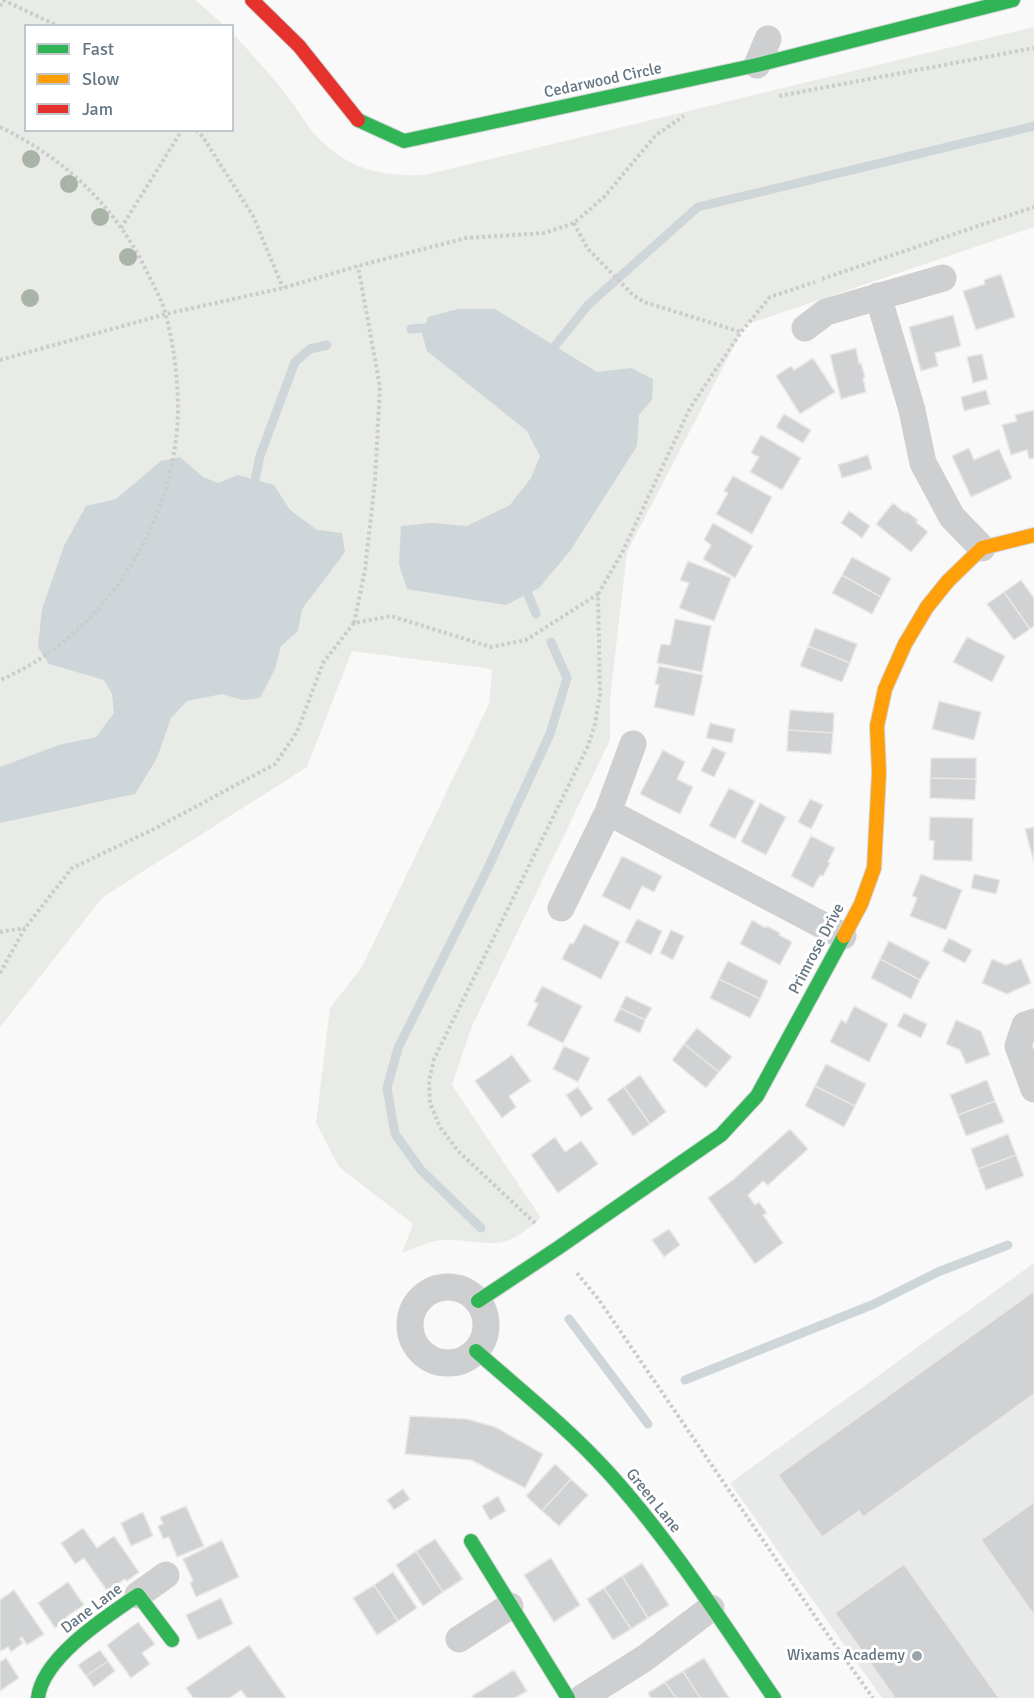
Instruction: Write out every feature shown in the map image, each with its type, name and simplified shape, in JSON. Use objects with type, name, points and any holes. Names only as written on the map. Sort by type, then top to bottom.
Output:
[{"type":"street","name":"Cedarwood Circle","points":[[252,0],[299,46],[359,121],[404,141],[757,65],[1013,0]]},
{"type":"street","points":[[757,65],[768,39]]},
{"type":"street","points":[[805,328],[826,312],[943,278]]},
{"type":"street","points":[[878,296],[912,410],[923,463],[952,517],[982,548],[1034,536]]},
{"type":"street","name":"Primrose Drive","points":[[478,1301],[721,1135],[757,1096],[861,904],[874,868],[879,783],[877,726],[885,688],[905,644],[927,608],[948,581],[982,548]]},
{"type":"street","points":[[561,908],[608,812],[633,744]]},
{"type":"street","points":[[608,812],[843,936]]},
{"type":"street","points":[[1034,1022],[1025,1025],[1018,1046],[1034,1089]]},
{"type":"street","points":[[449,1287],[465,1290],[478,1301],[484,1313],[486,1326],[483,1340],[476,1351],[462,1360],[446,1363],[429,1358],[417,1347],[410,1332],[411,1315],[419,1300],[432,1290],[449,1287]]},
{"type":"street","name":"Green Lane","points":[[476,1351],[554,1419],[606,1470],[659,1532],[774,1698]]},
{"type":"street","points":[[471,1541],[568,1698]]},
{"type":"street","points":[[138,1595],[166,1575]]},
{"type":"street","name":"Dane Lane","points":[[38,1698],[38,1691],[54,1663],[74,1641],[138,1595],[172,1640]]},
{"type":"street","points":[[459,1639],[510,1606]]},
{"type":"street","points":[[582,1698],[645,1658],[711,1608]]},
{"type":"path","points":[[0,6],[3,0],[54,24]]},
{"type":"path","points":[[772,97],[1034,48]]},
{"type":"path","points":[[0,360],[166,314],[283,288],[466,238],[544,233],[574,223],[604,197],[656,135],[689,112]]},
{"type":"path","points":[[0,128],[24,139],[58,162],[89,189],[139,254],[166,314],[176,370],[178,411],[174,452],[165,492],[150,531],[131,567],[106,600],[78,629],[46,655],[0,680]]},
{"type":"path","points":[[121,228],[181,132]]},
{"type":"path","points":[[198,132],[252,216],[283,288]]},
{"type":"path","points":[[354,623],[391,616],[491,648],[526,640],[598,594],[623,551],[690,408],[741,332],[770,297],[1034,207]]},
{"type":"path","points":[[574,223],[587,248],[633,295],[644,302],[741,332]]},
{"type":"path","points":[[0,973],[25,928],[72,867],[156,828],[275,764],[297,732],[323,663],[354,623],[365,570],[375,480],[380,387],[358,266]]},
{"type":"path","points":[[598,594],[600,694],[595,724],[588,746],[434,1059],[429,1081],[430,1103],[440,1127],[458,1151],[537,1225],[599,1300],[873,1698]]},
{"type":"path","points":[[0,932],[25,928]]},
{"type":"shaded area","points":[[0,0],[195,0],[223,24],[24,24],[24,132],[234,132],[234,35],[281,88],[323,143],[362,168],[408,175],[425,175],[1034,27],[1034,227],[745,325],[627,552],[610,699],[610,740],[472,1026],[452,1085],[541,1218],[506,1241],[490,1243],[441,1240],[402,1253],[413,1224],[339,1167],[316,1123],[330,1008],[362,967],[489,704],[492,669],[352,651],[307,767],[103,897],[0,1027]]},
{"type":"shaded area","points":[[458,309],[495,309],[597,372],[631,368],[653,379],[652,400],[639,415],[637,446],[570,551],[539,588],[506,605],[407,589],[399,564],[401,526],[432,523],[467,526],[510,505],[531,478],[540,456],[527,431],[427,351],[422,334],[428,317]]},
{"type":"shaded area","points":[[180,457],[203,477],[218,483],[238,475],[274,485],[290,510],[317,530],[342,533],[345,552],[302,609],[298,631],[281,646],[275,669],[260,698],[242,700],[222,694],[187,701],[171,718],[157,758],[135,794],[0,823],[0,767],[59,745],[96,737],[114,713],[112,694],[104,680],[49,664],[38,647],[42,609],[64,546],[86,506],[116,499],[161,461]]},
{"type":"shaded area","points":[[1034,1263],[1034,1698],[882,1698],[730,1483]]},
{"type":"building","points":[[1001,274],[1015,317],[976,330],[963,291],[985,284],[984,280]]},
{"type":"building","points":[[953,315],[961,346],[935,353],[938,366],[921,371],[909,327]]},
{"type":"building","points":[[856,348],[859,364],[861,363],[865,377],[863,378],[866,392],[841,399],[830,355]]},
{"type":"building","points":[[982,354],[988,379],[973,383],[967,357]]},
{"type":"building","points":[[813,358],[835,392],[800,414],[776,376],[791,366],[794,370]]},
{"type":"building","points":[[986,390],[990,404],[964,411],[961,397]]},
{"type":"building","points":[[1034,410],[1034,458],[1029,459],[1027,450],[1011,455],[1002,425],[1017,421],[1015,415]]},
{"type":"building","points":[[784,414],[811,430],[803,443],[776,427]]},
{"type":"building","points":[[761,435],[801,458],[782,490],[750,472],[759,457],[751,453]]},
{"type":"building","points":[[969,448],[974,460],[999,449],[1012,478],[971,497],[952,456]]},
{"type":"building","points":[[868,455],[872,469],[842,478],[838,465]]},
{"type":"building","points":[[733,476],[772,497],[752,534],[716,514],[728,493],[724,491]]},
{"type":"building","points":[[893,503],[918,520],[916,522],[928,532],[911,552],[876,524]]},
{"type":"building","points":[[849,511],[870,526],[862,538],[841,523]]},
{"type":"building","points":[[713,523],[753,546],[735,578],[703,559],[711,545],[704,540]]},
{"type":"building","points":[[852,557],[891,578],[881,597],[842,575]]},
{"type":"building","points":[[688,561],[731,578],[714,621],[679,608],[689,583],[680,580]]},
{"type":"building","points":[[842,575],[881,597],[872,614],[832,593]]},
{"type":"building","points":[[1021,580],[1034,598],[1034,626],[1030,629],[1004,592]]},
{"type":"building","points":[[1004,592],[1030,629],[1014,640],[987,604]]},
{"type":"building","points":[[675,619],[711,626],[702,672],[657,663],[661,644],[670,645]]},
{"type":"building","points":[[815,628],[857,644],[850,663],[808,646]]},
{"type":"building","points":[[967,637],[1005,656],[992,682],[953,662]]},
{"type":"building","points":[[808,646],[850,663],[842,682],[800,666]]},
{"type":"building","points":[[659,666],[703,675],[694,716],[654,707],[659,685],[655,684]]},
{"type":"building","points":[[939,701],[981,712],[974,740],[932,729]]},
{"type":"building","points":[[790,710],[834,713],[833,733],[788,730]]},
{"type":"building","points":[[710,723],[735,729],[732,743],[706,738]]},
{"type":"building","points":[[788,730],[833,733],[831,754],[787,751]]},
{"type":"building","points":[[713,747],[726,753],[714,777],[701,771]]},
{"type":"building","points":[[663,750],[685,762],[677,779],[693,787],[680,814],[640,794]]},
{"type":"building","points":[[931,758],[976,758],[976,779],[930,778]]},
{"type":"building","points":[[930,778],[976,779],[975,800],[930,798]]},
{"type":"building","points":[[729,788],[755,801],[735,839],[709,826]]},
{"type":"building","points":[[810,799],[823,805],[811,829],[798,822]]},
{"type":"building","points":[[760,803],[786,817],[766,855],[741,842]]},
{"type":"building","points":[[930,817],[973,818],[972,861],[933,860],[934,841],[929,840]]},
{"type":"building","points":[[1034,827],[1034,862],[1025,829]]},
{"type":"building","points":[[811,836],[835,848],[823,876],[820,875],[813,888],[791,876]]},
{"type":"building","points":[[622,856],[662,876],[654,892],[642,886],[630,910],[602,896]]},
{"type":"building","points":[[921,874],[962,890],[946,930],[910,916],[917,898],[912,896]]},
{"type":"building","points":[[974,874],[1000,880],[996,894],[971,888]]},
{"type":"building","points":[[637,919],[662,931],[651,955],[625,942]]},
{"type":"building","points":[[752,920],[780,933],[779,935],[792,942],[780,965],[740,944]]},
{"type":"building","points":[[584,924],[620,942],[601,979],[562,959]]},
{"type":"building","points":[[671,930],[684,936],[673,960],[660,953]]},
{"type":"building","points":[[949,938],[972,950],[965,963],[942,951]]},
{"type":"building","points":[[889,941],[930,962],[920,980],[880,959]]},
{"type":"building","points":[[880,959],[920,980],[911,999],[871,978]]},
{"type":"building","points":[[992,959],[1006,965],[1021,959],[1031,983],[1007,994],[982,983]]},
{"type":"building","points":[[728,961],[768,981],[760,999],[719,979]]},
{"type":"building","points":[[719,979],[760,999],[750,1018],[710,998]]},
{"type":"building","points":[[542,986],[582,1006],[563,1043],[527,1025],[538,1004],[534,1002]]},
{"type":"building","points":[[626,996],[652,1008],[645,1020],[620,1008]]},
{"type":"building","points":[[854,1006],[888,1024],[869,1062],[830,1042],[841,1020],[846,1023]]},
{"type":"building","points":[[620,1008],[645,1020],[640,1033],[614,1021]]},
{"type":"building","points":[[904,1013],[927,1024],[921,1038],[897,1026]]},
{"type":"building","points":[[956,1020],[981,1031],[990,1055],[966,1064],[960,1050],[946,1044]]},
{"type":"building","points":[[697,1028],[732,1057],[719,1072],[684,1044]]},
{"type":"building","points":[[684,1044],[719,1072],[706,1088],[672,1060]]},
{"type":"building","points":[[564,1046],[590,1058],[578,1082],[553,1069]]},
{"type":"building","points":[[512,1055],[531,1081],[509,1096],[516,1107],[502,1118],[475,1081]]},
{"type":"building","points":[[826,1064],[866,1084],[855,1106],[815,1086]]},
{"type":"building","points":[[640,1075],[666,1112],[650,1124],[624,1087]]},
{"type":"building","points":[[987,1080],[995,1101],[958,1115],[950,1095]]},
{"type":"building","points":[[815,1086],[855,1106],[844,1127],[805,1106]]},
{"type":"building","points":[[578,1087],[593,1109],[581,1117],[566,1095]]},
{"type":"building","points":[[624,1087],[650,1124],[633,1136],[607,1099]]},
{"type":"building","points":[[995,1101],[1004,1122],[966,1136],[958,1115]]},
{"type":"building","points":[[790,1129],[808,1149],[768,1185],[763,1181],[748,1195],[755,1205],[759,1202],[767,1213],[763,1215],[783,1243],[755,1264],[708,1198],[734,1179]]},
{"type":"building","points":[[1008,1134],[1016,1155],[978,1169],[971,1149]]},
{"type":"building","points":[[555,1137],[565,1152],[581,1141],[598,1164],[558,1193],[531,1155]]},
{"type":"building","points":[[1016,1155],[1024,1176],[986,1190],[978,1169]]},
{"type":"building","points":[[669,1229],[680,1245],[664,1257],[652,1240]]},
{"type":"building","points":[[1034,1291],[1034,1394],[863,1517],[859,1511],[822,1537],[778,1475]]},
{"type":"building","points":[[410,1416],[467,1419],[495,1427],[543,1454],[525,1488],[471,1460],[405,1454]]},
{"type":"building","points":[[555,1464],[571,1479],[542,1511],[526,1496]]},
{"type":"building","points":[[571,1479],[588,1495],[559,1526],[542,1511]]},
{"type":"building","points":[[403,1489],[410,1499],[394,1510],[387,1500]]},
{"type":"building","points":[[498,1496],[506,1511],[490,1520],[482,1506]]},
{"type":"building","points":[[1034,1502],[1034,1615],[981,1540]]},
{"type":"building","points":[[186,1506],[204,1546],[177,1557],[169,1537],[163,1539],[158,1526],[163,1524],[160,1517]]},
{"type":"building","points":[[143,1512],[153,1536],[131,1546],[121,1523]]},
{"type":"building","points":[[83,1528],[97,1548],[114,1536],[139,1572],[107,1591],[84,1558],[75,1564],[61,1543]]},
{"type":"building","points":[[435,1539],[463,1579],[443,1592],[416,1551]]},
{"type":"building","points":[[222,1540],[239,1577],[196,1597],[190,1583],[193,1581],[183,1559]]},
{"type":"building","points":[[416,1551],[443,1592],[423,1606],[396,1565]]},
{"type":"building","points":[[551,1558],[580,1605],[554,1622],[524,1575]]},
{"type":"building","points":[[642,1563],[669,1605],[648,1618],[622,1576]]},
{"type":"building","name":"Wixams Academy","points":[[904,1564],[999,1698],[895,1698],[835,1613]]},
{"type":"building","points":[[393,1572],[417,1608],[398,1621],[374,1585]]},
{"type":"building","points":[[622,1576],[648,1618],[631,1629],[604,1588]]},
{"type":"building","points":[[68,1582],[84,1605],[55,1628],[38,1603]]},
{"type":"building","points":[[374,1585],[398,1621],[377,1635],[353,1598]]},
{"type":"building","points":[[604,1588],[631,1629],[613,1640],[587,1599]]},
{"type":"building","points":[[14,1590],[44,1634],[27,1645],[22,1637],[20,1639],[23,1643],[11,1652],[8,1647],[1,1651],[0,1600]]},
{"type":"building","points":[[221,1598],[233,1624],[198,1640],[186,1615]]},
{"type":"building","points":[[138,1622],[155,1644],[142,1653],[150,1664],[131,1678],[107,1645]]},
{"type":"building","points":[[249,1645],[286,1698],[247,1698],[241,1690],[230,1698],[193,1698],[186,1688]]},
{"type":"building","points":[[100,1650],[108,1661],[86,1676],[78,1665]]},
{"type":"building","points":[[6,1658],[19,1678],[0,1691],[0,1662]]},
{"type":"building","points":[[704,1658],[729,1698],[700,1698],[683,1671]]},
{"type":"building","points":[[108,1661],[115,1671],[94,1687],[86,1676]]},
{"type":"building","points":[[514,1670],[527,1691],[515,1698],[473,1698],[472,1696]]},
{"type":"building","points":[[683,1671],[700,1698],[676,1698],[665,1682]]},
{"type":"building","points":[[665,1682],[676,1698],[651,1698],[648,1693]]},
{"type":"waterway","points":[[555,346],[588,305],[698,207],[1034,126]]},
{"type":"waterway","points":[[411,329],[424,328]]},
{"type":"waterway","points":[[255,480],[260,456],[295,362],[310,349],[327,345]]},
{"type":"waterway","points":[[528,594],[536,614]]},
{"type":"waterway","points":[[481,1228],[421,1170],[395,1134],[387,1088],[398,1048],[487,870],[550,734],[567,678],[551,642]]},
{"type":"waterway","points":[[685,1380],[874,1304],[938,1272],[1008,1245]]},
{"type":"waterway","points":[[569,1319],[648,1424]]},
{"type":"traffic: fast","points":[[358,120],[404,141],[757,65],[1013,0]]},
{"type":"traffic: fast","points":[[478,1301],[721,1135],[757,1096],[844,936]]},
{"type":"traffic: fast","points":[[476,1351],[576,1439],[630,1497],[694,1582],[774,1698]]},
{"type":"traffic: fast","points":[[471,1541],[568,1698]]},
{"type":"traffic: fast","points":[[38,1698],[42,1683],[63,1653],[94,1626],[138,1595],[172,1640]]},
{"type":"traffic: slow","points":[[844,936],[861,904],[874,868],[879,773],[877,726],[885,689],[905,644],[927,607],[948,581],[982,548],[1034,535]]},
{"type":"traffic: jam","points":[[252,0],[299,46],[358,120]]},
{"type":"place","name":"Wixams Academy","points":[[917,1656]]}]
